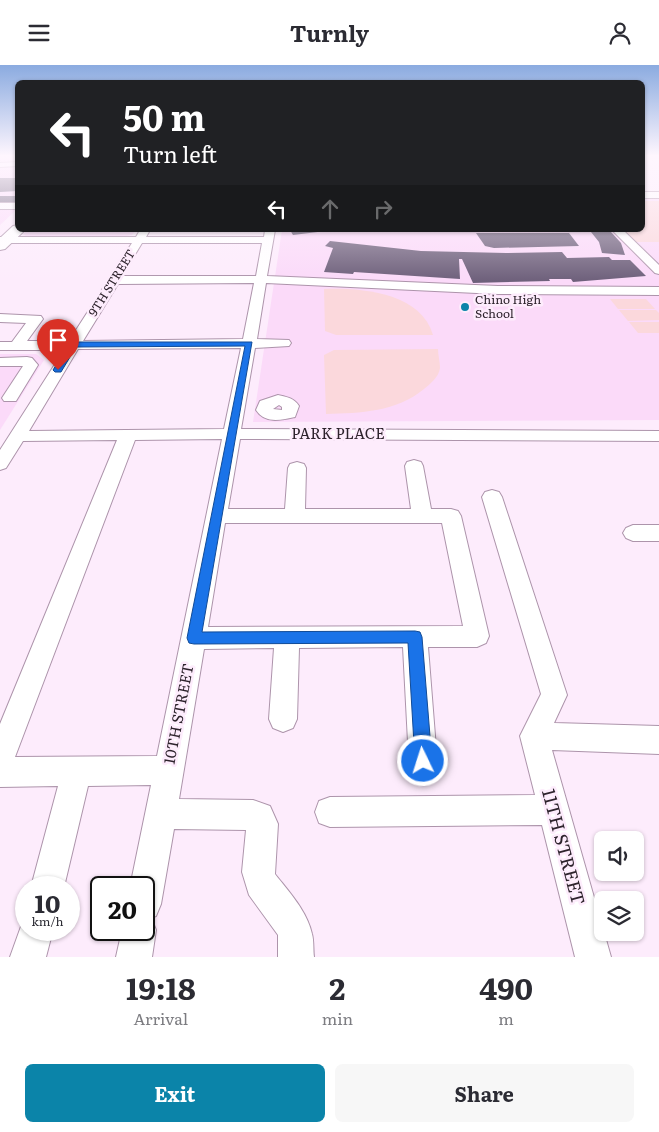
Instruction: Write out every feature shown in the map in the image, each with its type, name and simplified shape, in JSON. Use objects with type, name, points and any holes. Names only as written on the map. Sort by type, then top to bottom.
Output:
[{"type":"main road","points":[[1,238],[15,222]]},
{"type":"main road","points":[[1,238],[15,231]]},
{"type":"street","points":[[0,206],[15,206]]},
{"type":"street","points":[[619,232],[659,271]]},
{"type":"street","name":"9TH STREET","points":[[2,459],[142,235]]},
{"type":"street","points":[[1,238],[269,235]]},
{"type":"street","name":"10TH STREET","points":[[149,876],[269,235]]},
{"type":"street","points":[[114,280],[290,279],[518,291],[659,291]]},
{"type":"street","points":[[0,318],[36,319],[17,345]]},
{"type":"street","points":[[0,323],[30,327]]},
{"type":"street","points":[[0,329],[30,327]]},
{"type":"street","points":[[0,346],[284,343]]},
{"type":"street","points":[[0,362],[26,368]]},
{"type":"street","points":[[5,403],[26,368]]},
{"type":"street","points":[[0,374],[26,368]]},
{"type":"street","points":[[5,403],[17,396],[42,396]]},
{"type":"street","name":"PARK PLACE","points":[[0,431],[128,435],[659,436]]},
{"type":"street","points":[[0,759],[128,435]]},
{"type":"street","points":[[414,466],[422,516]]},
{"type":"street","points":[[295,517],[297,468]]},
{"type":"street","points":[[492,497],[554,695],[534,736],[659,739]]},
{"type":"street","points":[[194,638],[477,636],[450,516],[217,517]]},
{"type":"street","points":[[633,533],[659,533]]},
{"type":"street","points":[[283,719],[287,637]]},
{"type":"street","points":[[415,637],[423,761]]},
{"type":"street","name":"11TH STREET","points":[[534,736],[593,957]]},
{"type":"street","points":[[0,772],[169,770]]},
{"type":"street","points":[[51,876],[77,771]]},
{"type":"street","points":[[330,812],[554,810]]},
{"type":"street","points":[[161,814],[253,815],[259,817],[262,824],[258,872],[261,883],[288,919],[295,933],[296,957]]},
{"type":"street","points":[[28,957],[33,941]]},
{"type":"street","points":[[134,957],[137,941]]},
{"type":"shaded area","points":[[0,198],[15,198],[15,211],[0,225]]},
{"type":"shaded area","name":"Chino High School","points":[[659,198],[659,420],[253,422],[282,232],[645,232],[645,199]]},
{"type":"shaded area","points":[[645,201],[659,201],[659,242],[636,242],[625,232],[645,232]]},
{"type":"shaded area","points":[[25,232],[134,232],[132,235],[122,237],[27,237],[23,234]]},
{"type":"shaded area","points":[[324,289],[372,292],[388,295],[403,301],[416,310],[426,321],[433,335],[336,335],[325,331]]},
{"type":"shaded area","points":[[610,299],[646,299],[655,309],[618,309]]},
{"type":"shaded area","points":[[619,310],[656,310],[659,313],[659,320],[628,321]]},
{"type":"shaded area","points":[[629,322],[659,322],[659,333],[638,333]]},
{"type":"shaded area","points":[[438,349],[440,368],[438,374],[429,385],[413,397],[378,410],[326,414],[324,355],[334,350]]},
{"type":"shaded area","points":[[0,354],[36,354],[44,360],[0,430]]},
{"type":"building","points":[[0,198],[15,198],[15,203],[0,203]]},
{"type":"building","points":[[291,232],[318,232],[293,235]]},
{"type":"building","points":[[591,232],[611,232],[621,243],[625,255],[602,253],[599,242]]},
{"type":"building","points":[[476,233],[569,233],[579,246],[494,248],[485,246]]},
{"type":"building","points":[[330,241],[421,251],[562,252],[567,258],[609,257],[612,260],[630,260],[646,276],[573,282],[571,279],[549,279],[550,281],[473,283],[462,259],[459,259],[460,279],[354,272],[353,274],[324,272],[333,248],[325,246]]},
{"type":"place","name":"Chino High School","points":[[465,307]]},
{"type":"route","points":[[58,370],[74,344],[249,343],[194,638],[415,637],[423,761]]}]
